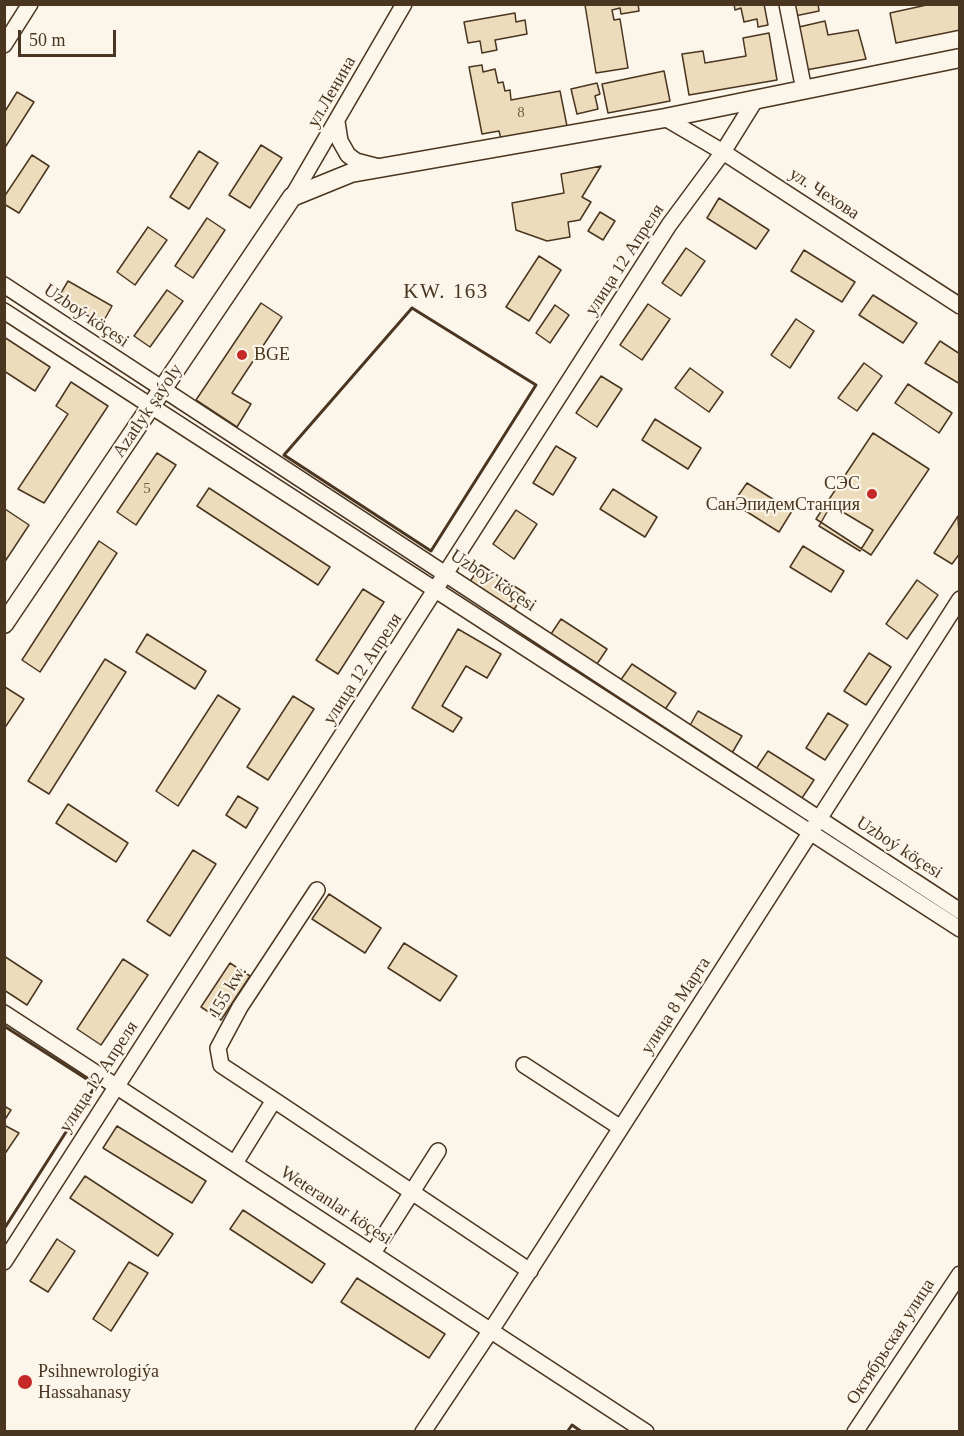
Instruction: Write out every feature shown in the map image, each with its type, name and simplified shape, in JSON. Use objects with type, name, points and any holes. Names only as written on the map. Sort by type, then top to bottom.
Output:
[{"type":"main road","points":[[292,197],[351,173],[665,118],[960,58]]},
{"type":"main road","name":"Azatlyk şaýoly","points":[[4,624],[292,197]]},
{"type":"street","points":[[4,45],[30,4]]},
{"type":"street","name":"ул.Ленина","points":[[292,197],[404,4]]},
{"type":"street","points":[[787,4],[804,90]]},
{"type":"street","name":"улица 12 Апреля","points":[[4,1262],[438,590],[669,225],[723,152],[756,99]]},
{"type":"street","name":"ул. Чехова","points":[[665,118],[723,152],[960,306]]},
{"type":"street","points":[[337,122],[340,141],[348,155],[356,161],[382,167]]},
{"type":"street","name":"Uzboý köçesi","points":[[4,285],[157,398],[438,590],[815,826],[960,911]]},
{"type":"street","name":"Uzboý köçesi","points":[[4,311],[157,398],[447,574],[815,826],[960,929]]},
{"type":"street","name":"улица 8 Марта","points":[[423,1431],[489,1329],[530,1271],[960,599]]},
{"type":"street","name":"155 kw.","points":[[317,890],[240,1007],[218,1048],[221,1065],[530,1271]]},
{"type":"street","name":"Weteranlar köçesi","points":[[4,1013],[646,1431]]},
{"type":"street","points":[[524,1065],[621,1128]]},
{"type":"street","points":[[235,1163],[274,1100]]},
{"type":"street","points":[[373,1253],[438,1151]]},
{"type":"street","name":"Октябрьская улица","points":[[855,1431],[960,1274]]},
{"type":"building","points":[[638,4],[639,11],[621,14],[620,8],[612,10],[614,20],[620,19],[628,68],[596,73],[585,5]]},
{"type":"building","points":[[734,4],[764,4],[768,25],[758,27],[757,19],[744,22],[741,8],[735,10]]},
{"type":"building","points":[[792,4],[818,4],[819,11],[795,16]]},
{"type":"building","points":[[931,4],[960,4],[960,30],[896,43],[890,13]]},
{"type":"building","points":[[515,13],[516,22],[525,20],[527,34],[495,40],[497,50],[482,53],[480,41],[468,43],[464,22]]},
{"type":"building","points":[[825,21],[828,35],[858,30],[866,59],[806,70],[799,27]]},
{"type":"building","points":[[769,33],[777,80],[689,95],[682,54],[703,51],[705,63],[746,56],[743,38]]},
{"type":"building","points":[[482,65],[483,72],[495,69],[498,83],[503,82],[505,91],[510,90],[511,100],[560,91],[567,126],[501,139],[499,131],[482,134],[469,67]]},
{"type":"building","points":[[664,71],[670,101],[608,113],[602,84]]},
{"type":"building","points":[[597,83],[600,94],[595,96],[598,109],[577,114],[571,89]]},
{"type":"building","points":[[17,92],[34,102],[4,149],[4,113]]},
{"type":"building","points":[[261,145],[282,158],[250,208],[229,195]]},
{"type":"building","points":[[199,151],[218,163],[189,209],[170,197]]},
{"type":"building","points":[[32,155],[49,166],[19,213],[4,204],[4,197]]},
{"type":"building","points":[[601,166],[582,197],[591,202],[580,220],[568,222],[570,237],[547,241],[516,230],[512,203],[564,193],[561,174]]},
{"type":"building","points":[[719,198],[769,230],[756,249],[707,218]]},
{"type":"building","points":[[600,212],[615,221],[603,240],[588,231]]},
{"type":"building","points":[[207,218],[225,230],[193,278],[175,266]]},
{"type":"building","points":[[148,227],[167,240],[135,285],[117,272]]},
{"type":"building","points":[[686,248],[705,261],[681,296],[662,283]]},
{"type":"building","points":[[804,250],[855,282],[842,302],[791,271]]},
{"type":"building","points":[[539,256],[561,270],[529,321],[506,307]]},
{"type":"building","points":[[68,281],[112,306],[102,324],[58,298]]},
{"type":"building","points":[[167,290],[183,301],[150,347],[134,336]]},
{"type":"building","points":[[873,295],[917,323],[903,343],[859,315]]},
{"type":"building","name":"BGE","points":[[261,303],[282,317],[232,393],[251,404],[237,427],[196,400]]},
{"type":"building","points":[[648,304],[670,319],[642,360],[620,345]]},
{"type":"building","points":[[555,305],[569,315],[550,343],[536,333]]},
{"type":"building","points":[[796,319],[814,331],[790,368],[771,355]]},
{"type":"building","points":[[4,337],[50,367],[35,391],[4,371]]},
{"type":"building","points":[[940,341],[960,354],[960,384],[925,363]]},
{"type":"building","points":[[864,363],[882,376],[857,411],[838,398]]},
{"type":"building","points":[[690,368],[723,392],[709,412],[675,388]]},
{"type":"building","points":[[601,376],[622,389],[597,427],[576,413]]},
{"type":"building","points":[[71,382],[108,406],[44,503],[18,489],[68,414],[56,406]]},
{"type":"building","points":[[908,384],[952,413],[939,433],[895,403]]},
{"type":"building","points":[[655,419],[701,448],[688,469],[642,440]]},
{"type":"building","name":"СЭС СанЭпидемСтанция","points":[[873,433],[929,469],[871,555],[816,519]]},
{"type":"building","points":[[556,446],[576,458],[553,495],[533,483]]},
{"type":"building","points":[[157,453],[176,465],[136,525],[117,512]]},
{"type":"building","points":[[747,483],[792,511],[779,532],[733,503]]},
{"type":"building","points":[[209,488],[330,567],[318,585],[197,506]]},
{"type":"building","points":[[613,489],[657,517],[645,537],[600,509]]},
{"type":"building","points":[[831,505],[873,530],[860,551],[819,526]]},
{"type":"building","points":[[4,509],[29,525],[4,563]]},
{"type":"building","points":[[516,510],[537,524],[514,559],[493,544]]},
{"type":"building","points":[[958,516],[960,553],[952,564],[934,553]]},
{"type":"building","points":[[99,541],[117,553],[40,672],[22,660]]},
{"type":"building","points":[[803,546],[844,571],[831,592],[790,567]]},
{"type":"building","points":[[481,565],[525,593],[513,611],[469,583]]},
{"type":"building","points":[[917,580],[938,595],[907,639],[886,624]]},
{"type":"building","points":[[363,589],[384,602],[338,674],[316,660]]},
{"type":"building","points":[[561,619],[607,649],[595,667],[549,637]]},
{"type":"building","points":[[458,629],[501,654],[487,678],[466,666],[442,706],[462,718],[453,732],[412,708]]},
{"type":"building","points":[[147,634],[206,671],[195,689],[136,652]]},
{"type":"building","points":[[869,653],[891,667],[866,705],[844,691]]},
{"type":"building","points":[[105,659],[126,672],[49,794],[28,781]]},
{"type":"building","points":[[632,664],[676,693],[664,711],[620,681]]},
{"type":"building","points":[[4,687],[24,699],[4,729]]},
{"type":"building","points":[[218,695],[240,709],[178,806],[156,791]]},
{"type":"building","points":[[293,696],[314,709],[268,780],[247,767]]},
{"type":"building","points":[[698,711],[742,736],[732,753],[688,729]]},
{"type":"building","points":[[828,713],[848,725],[825,760],[806,748]]},
{"type":"building","points":[[768,751],[814,780],[800,801],[754,772]]},
{"type":"building","points":[[238,796],[258,808],[246,828],[226,815]]},
{"type":"building","points":[[68,804],[128,843],[116,862],[56,823]]},
{"type":"building","points":[[193,850],[216,864],[170,936],[147,921]]},
{"type":"building","points":[[329,894],[381,928],[365,953],[312,919]]},
{"type":"building","points":[[404,943],[457,976],[440,1001],[388,968]]},
{"type":"building","points":[[4,956],[42,981],[27,1005],[4,990]]},
{"type":"building","points":[[123,959],[148,975],[101,1045],[77,1029]]},
{"type":"building","points":[[230,963],[250,976],[221,1020],[201,1007]]},
{"type":"building","points":[[4,1106],[11,1110],[4,1121]]},
{"type":"building","points":[[4,1125],[19,1133],[4,1155]]},
{"type":"building","points":[[117,1126],[206,1181],[192,1203],[103,1148]]},
{"type":"building","points":[[85,1176],[173,1234],[158,1256],[70,1198]]},
{"type":"building","points":[[243,1210],[325,1264],[312,1283],[230,1229]]},
{"type":"building","points":[[57,1239],[75,1251],[48,1292],[30,1281]]},
{"type":"building","points":[[129,1262],[148,1273],[111,1331],[93,1319]]},
{"type":"building","points":[[357,1278],[445,1334],[429,1358],[341,1302]]},
{"type":"wall","points":[[412,308],[536,385],[431,551],[284,455],[412,308]]},
{"type":"wall","points":[[4,1026],[96,1085],[4,1229]]},
{"type":"wall","points":[[567,1432],[572,1425],[582,1432]]},
{"type":"place","name":"BGE","points":[[242,355]]},
{"type":"place","name":"СЭС СанЭпидемСтанция","points":[[872,494]]},
{"type":"place","name":"Psihnewrologiýa Hassahanasy","points":[[25,1382]]},
{"type":"district","name":"KW. 163","points":[[446,292]]}]
